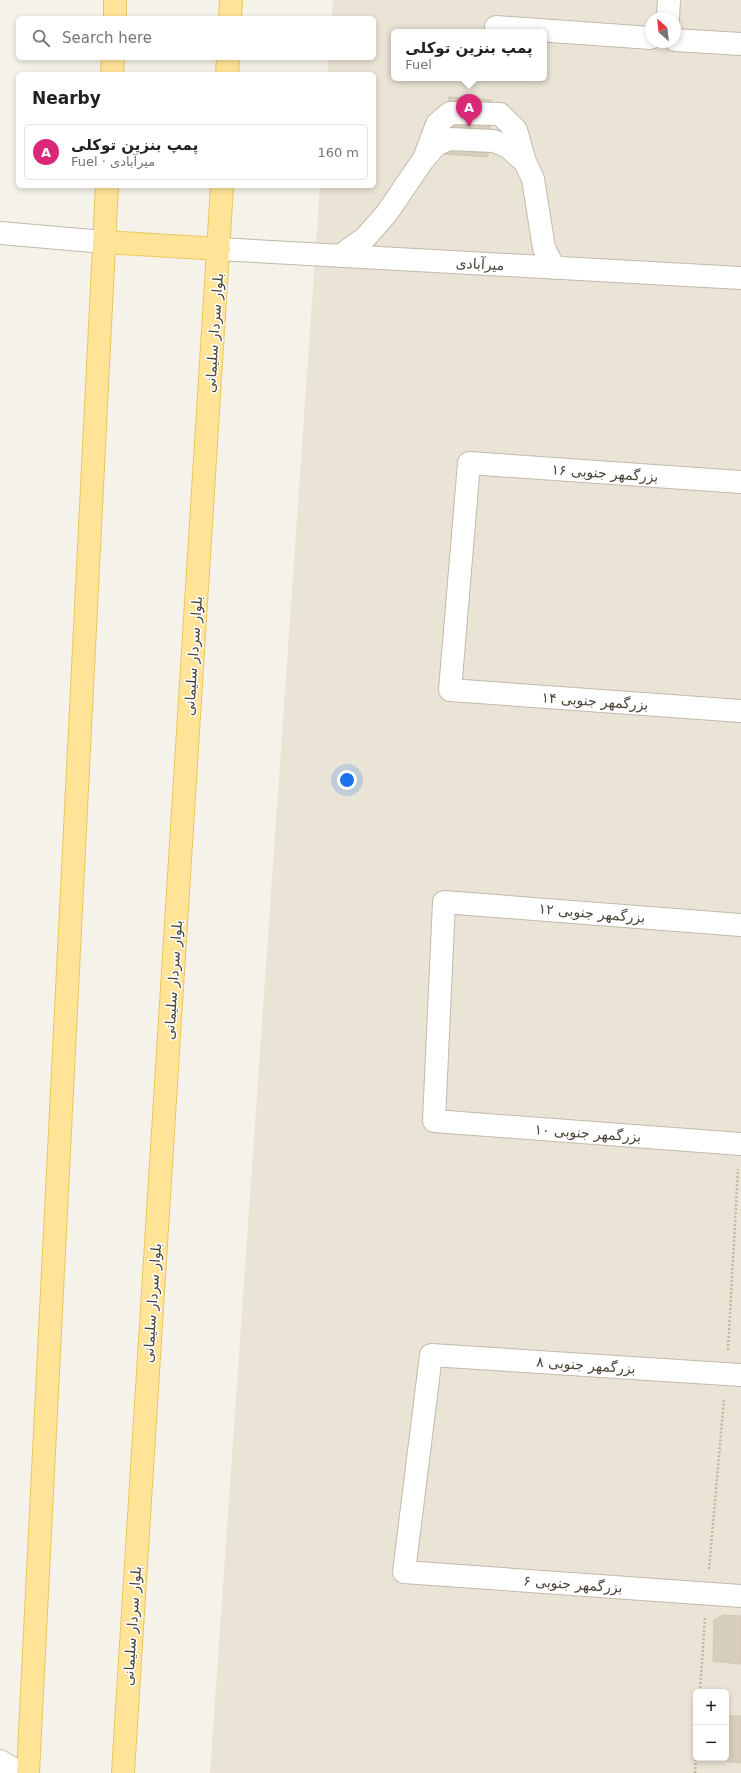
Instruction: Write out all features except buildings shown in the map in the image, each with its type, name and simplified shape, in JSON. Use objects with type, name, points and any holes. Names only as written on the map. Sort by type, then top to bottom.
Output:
[{"type":"main road","points":[[114,16],[115,0]]},
{"type":"main road","points":[[230,16],[231,0]]},
{"type":"main road","points":[[112,72],[113,60]]},
{"type":"main road","points":[[228,60],[228,72]]},
{"type":"main road","points":[[28,1773],[107,188]]},
{"type":"main road","name":"بلوار سردار سلیمانی","points":[[123,1773],[222,188]]},
{"type":"main road","points":[[104,242],[219,249]]},
{"type":"street","points":[[668,12],[669,0]]},
{"type":"street","points":[[496,27],[524,29]]},
{"type":"street","points":[[547,31],[645,38]]},
{"type":"street","points":[[681,40],[741,44]]},
{"type":"street","points":[[340,256],[365,238],[387,213],[423,160],[436,145],[449,139],[494,141],[508,147],[525,162],[533,179],[544,248],[554,268]]},
{"type":"street","points":[[0,233],[104,242]]},
{"type":"street","name":"میرآبادی","points":[[219,249],[741,278]]},
{"type":"street","name":"بزرگمهر جنوبی ۱۶","points":[[450,690],[469,463],[741,482]]},
{"type":"street","name":"بزرگمهر جنوبی ۱۴","points":[[450,690],[741,710]]},
{"type":"street","name":"بزرگمهر جنوبی ۱۲","points":[[434,1121],[444,902],[741,925]]},
{"type":"street","name":"بزرگمهر جنوبی ۱۰","points":[[434,1121],[740,1144]]},
{"type":"street","name":"بزرگمهر جنوبی ۸","points":[[404,1572],[431,1355],[734,1374]]},
{"type":"street","name":"بزرگمهر جنوبی ۶","points":[[404,1572],[741,1596]]},
{"type":"street","points":[[0,1761],[20,1773]]},
{"type":"path","points":[[700,1689],[706,1594],[734,1374],[740,1144]]},
{"type":"path","points":[[695,1773],[696,1761]]},
{"type":"shaded area","points":[[333,0],[741,0],[741,1773],[210,1773],[320,188],[376,188],[376,72],[328,72],[329,60],[376,60],[376,16],[332,16]]},
{"type":"place","name":"پمپ بنزین توکلی","points":[[469,127]]}]
